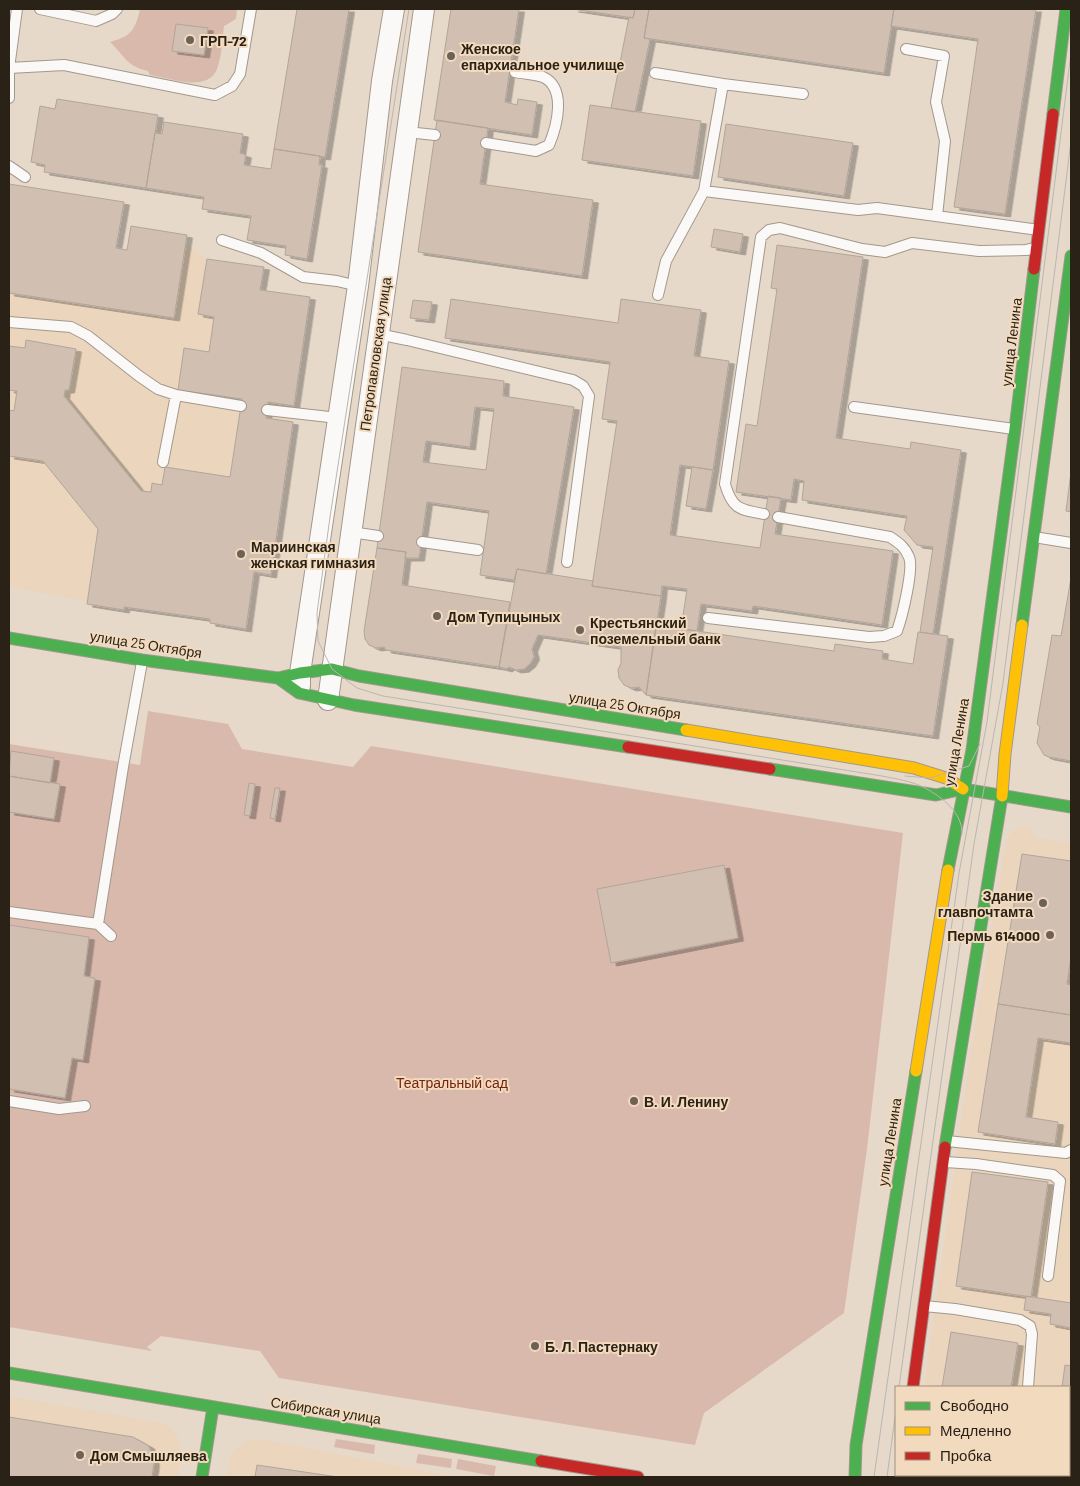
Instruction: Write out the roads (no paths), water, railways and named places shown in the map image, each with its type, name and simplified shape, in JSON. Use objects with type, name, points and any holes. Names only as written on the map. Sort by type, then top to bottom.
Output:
[{"type":"main road","name":"улица Ленина","points":[[855,1477],[858,1428],[952,846],[972,750],[1015,429],[1066,9]]},
{"type":"main road","points":[[913,1386],[946,1141],[1002,796],[1005,754],[1071,256]]},
{"type":"main road","name":"улица 25 Октября","points":[[9,638],[142,660],[278,678],[332,669],[359,676],[914,768],[952,780],[963,789]]},
{"type":"main road","name":"улица 25 Октября","points":[[278,678],[300,693],[328,700],[936,795],[963,789],[1071,808]]},
{"type":"main road","name":"Сибирская улица","points":[[9,1374],[638,1477]]},
{"type":"main road","points":[[202,1477],[213,1407]]},
{"type":"street","name":"Петропавловская улица","points":[[300,693],[300,673],[358,286],[382,81],[394,9]]},
{"type":"street","name":"Петропавловская улица","points":[[328,700],[424,9]]},
{"type":"lane","points":[[9,98],[9,68],[17,9]]},
{"type":"lane","points":[[40,9],[96,20],[112,14],[117,9]]},
{"type":"lane","points":[[9,68],[64,65],[215,95],[232,86],[240,74],[251,9]]},
{"type":"lane","points":[[906,50],[944,56],[936,102],[945,141],[937,216]]},
{"type":"lane","points":[[486,143],[536,151],[549,145],[557,126],[557,94],[552,83],[542,77],[515,72]]},
{"type":"lane","points":[[655,73],[803,94]]},
{"type":"lane","points":[[658,295],[666,261],[704,191],[723,84]]},
{"type":"lane","points":[[406,132],[435,135]]},
{"type":"lane","points":[[9,166],[25,178]]},
{"type":"lane","points":[[704,191],[858,210],[877,208],[1040,230]]},
{"type":"lane","points":[[764,514],[744,511],[729,500],[724,484],[761,237],[769,230],[780,228],[885,252],[912,243],[979,251],[1037,248]]},
{"type":"lane","points":[[222,240],[261,253],[303,277],[337,281],[358,286]]},
{"type":"lane","points":[[9,322],[71,327],[88,336],[158,389],[176,395],[241,406]]},
{"type":"lane","points":[[378,334],[573,380],[583,386],[589,396],[567,562]]},
{"type":"lane","points":[[164,462],[176,395]]},
{"type":"lane","points":[[854,407],[1015,429]]},
{"type":"lane","points":[[267,410],[338,418]]},
{"type":"lane","points":[[708,618],[869,637],[884,636],[897,631],[902,617],[910,568],[910,559],[901,544],[890,537],[778,517]]},
{"type":"lane","points":[[351,532],[378,536]]},
{"type":"lane","points":[[1033,537],[1071,543]]},
{"type":"lane","points":[[422,542],[478,550]]},
{"type":"lane","points":[[98,924],[142,660]]},
{"type":"lane","points":[[9,912],[98,924],[110,936]]},
{"type":"lane","points":[[9,1101],[58,1108],[85,1106]]},
{"type":"lane","points":[[946,1141],[1066,1153],[1071,1150]]},
{"type":"lane","points":[[944,1162],[976,1164],[1053,1175],[1060,1181],[1048,1276]]},
{"type":"lane","points":[[923,1306],[955,1309],[1020,1320],[1030,1326],[1032,1334],[1028,1386]]},
{"type":"tram line","points":[[409,9],[330,517],[317,613],[318,641],[332,669],[357,688],[383,696],[882,776],[909,782],[932,792],[950,806],[959,819],[962,834]]},
{"type":"tram line","points":[[874,1477],[959,873],[987,722],[1071,53]]},
{"type":"tram line","points":[[899,1386],[974,844],[1003,683],[1071,141]]},
{"type":"tram line","points":[[905,776],[930,778],[969,766],[980,744]]},
{"type":"tram line","points":[[887,1477],[895,1417]]},
{"type":"place","name":"ГРП-72","points":[[190,40]]},
{"type":"place","name":"Женское епархиальное училище","points":[[451,56]]},
{"type":"place","name":"Мариинская женская гимназия","points":[[241,554]]},
{"type":"place","name":"Дом Тупицыных","points":[[437,616]]},
{"type":"place","name":"Крестьянский поземельный банк","points":[[580,630]]},
{"type":"place","name":"Здание главпочтамта","points":[[1043,903]]},
{"type":"place","name":"Пермь 614000","points":[[1050,935]]},
{"type":"place","name":"В. И. Ленину","points":[[634,1101]]},
{"type":"place","name":"Б. Л. Пастернаку","points":[[535,1346]]},
{"type":"place","name":"Дом Смышляева","points":[[80,1455]]},
{"type":"park label","name":"Театральный сад","points":[[452,1082]]}]
